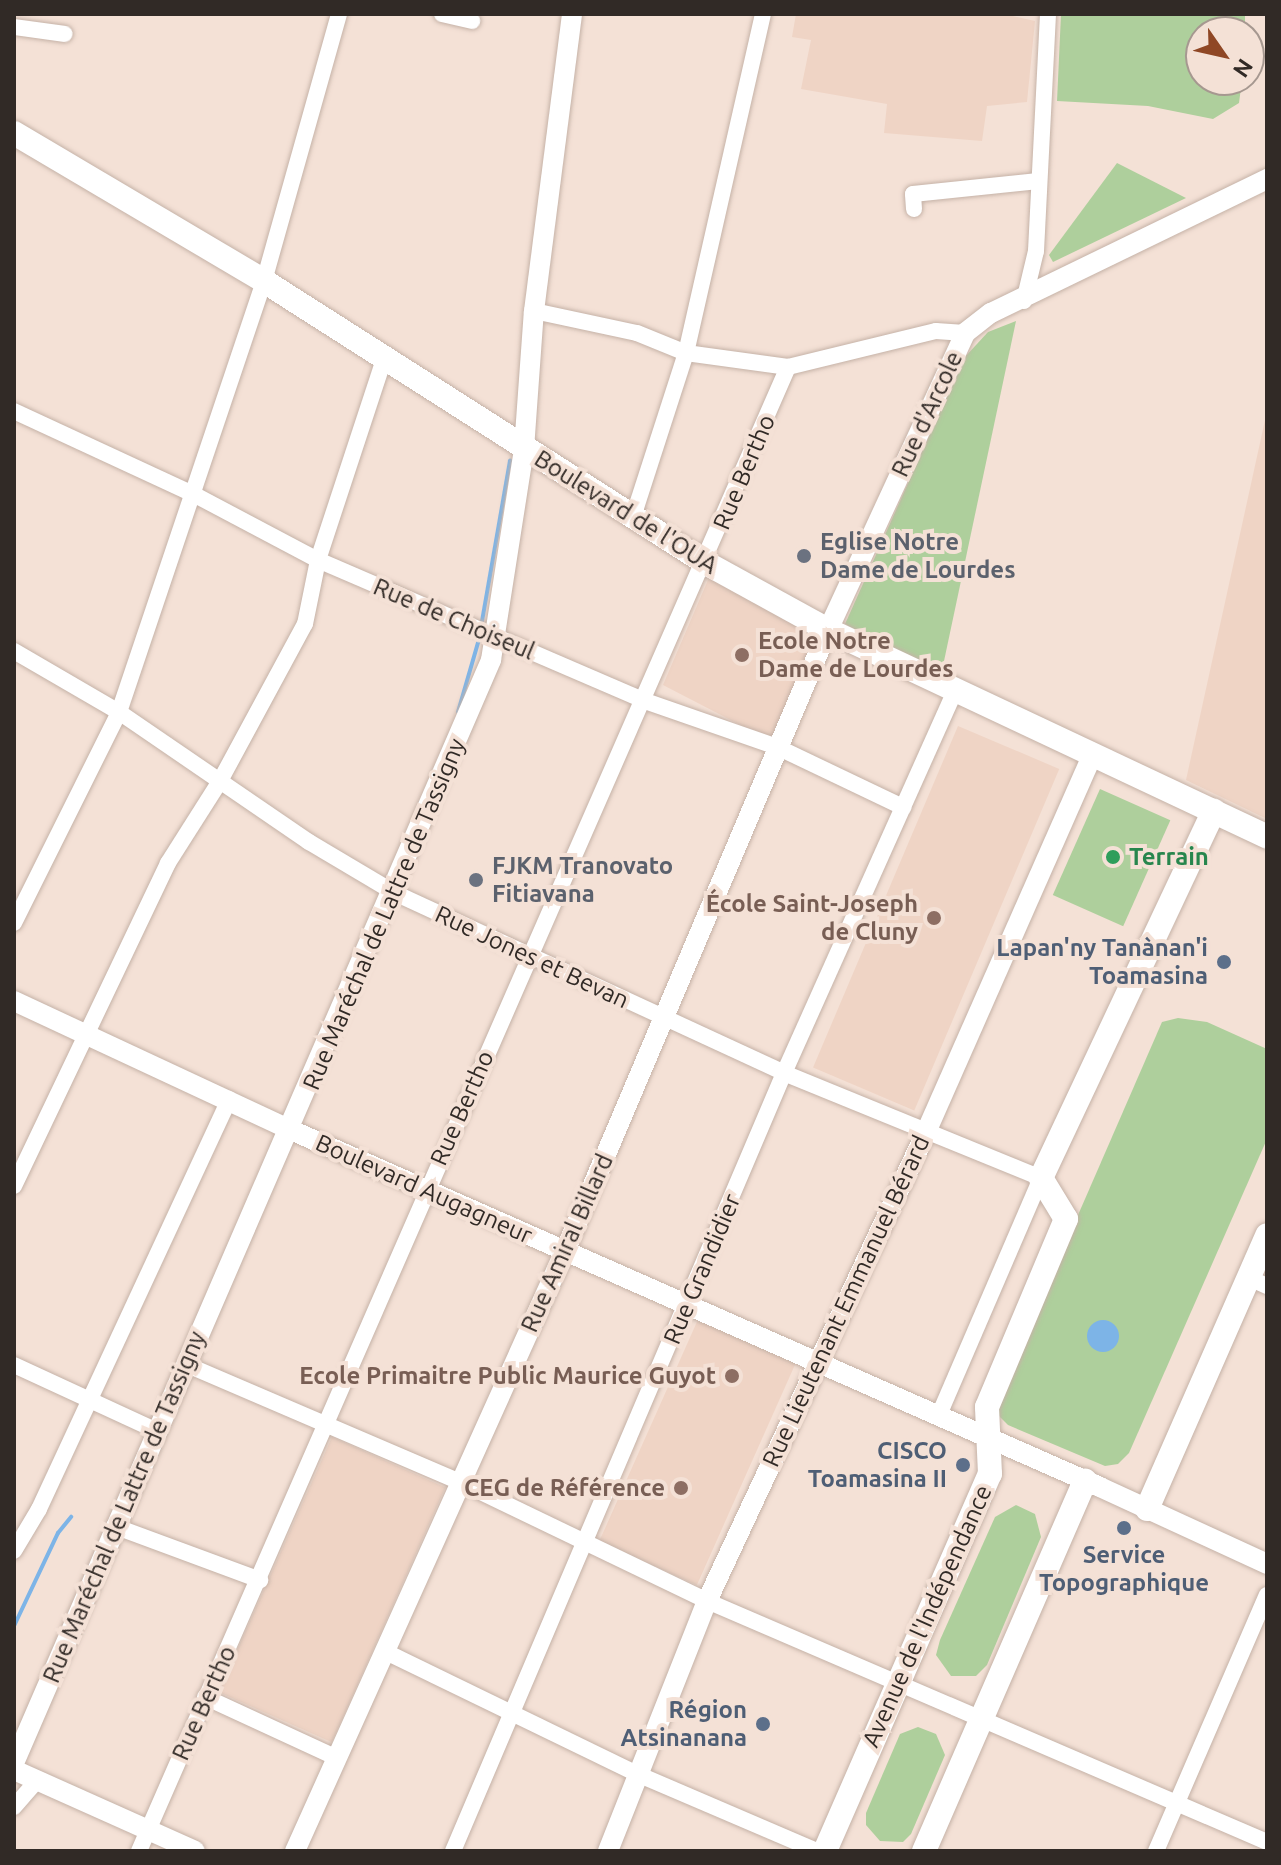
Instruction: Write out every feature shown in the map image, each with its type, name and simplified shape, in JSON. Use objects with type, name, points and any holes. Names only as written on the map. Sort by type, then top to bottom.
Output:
[{"type":"main road","name":"Boulevard de l'OUA","points":[[14,133],[264,281],[383,362],[706,563],[828,630],[1267,837]]},
{"type":"main road","points":[[1041,1178],[1214,811]]},
{"type":"main road","name":"Avenue de l'Indépendance","points":[[825,1851],[990,1474],[987,1407],[1066,1219],[1041,1178]]},
{"type":"main road","points":[[1147,1509],[1258,1282],[1267,1235]]},
{"type":"main road","points":[[924,1851],[1092,1484]]},
{"type":"street","points":[[14,923],[119,712],[195,495],[264,281],[339,14]]},
{"type":"street","points":[[442,14],[472,21]]},
{"type":"street","name":"Rue Maréchal de Lattre de Tassigny","points":[[14,1763],[114,1526],[291,1130],[482,688],[524,449],[534,311],[572,14]]},
{"type":"street","points":[[633,517],[686,353],[763,14]]},
{"type":"street","points":[[1024,301],[1036,251],[1048,14]]},
{"type":"street","points":[[14,27],[65,34]]},
{"type":"street","name":"Rue d'Arcole","points":[[828,630],[965,333],[991,313],[1024,301],[1267,179]]},
{"type":"street","points":[[914,209],[913,194],[1038,181]]},
{"type":"street","points":[[534,311],[637,333],[686,353],[788,367],[936,331],[965,333]]},
{"type":"street","points":[[14,1186],[84,1033],[168,863],[220,781],[305,624],[318,560],[383,362]]},
{"type":"street","name":"Rue Bertho","points":[[139,1851],[329,1424],[426,1188],[706,563],[788,367]]},
{"type":"street","name":"Rue de Choiseul","points":[[14,411],[195,495],[318,560],[645,701],[777,747],[903,807]]},
{"type":"street","name":"Rue Amiral Billard","points":[[295,1851],[565,1251],[828,630]]},
{"type":"street","name":"Rue Jones et Bevan","points":[[14,651],[119,712],[395,893],[528,958],[784,1073],[1041,1178]]},
{"type":"street","name":"Rue Grandidier","points":[[453,1851],[784,1073],[956,689]]},
{"type":"street","name":"Rue Lieutenant Emmanuel Bérard","points":[[608,1851],[642,1776],[707,1601],[927,1130],[1093,754]]},
{"type":"street","name":"Boulevard Augagneur","points":[[14,1001],[291,1130],[687,1305],[940,1412],[990,1439],[1267,1564]]},
{"type":"street","points":[[14,1551],[90,1402],[229,1099]]},
{"type":"street","points":[[940,1412],[1041,1178]]},
{"type":"street","points":[[185,1364],[460,1482],[707,1601],[1177,1800],[1267,1842]]},
{"type":"street","points":[[14,1365],[157,1431]]},
{"type":"street","points":[[114,1526],[260,1580]]},
{"type":"street","points":[[1156,1851],[1267,1595]]},
{"type":"street","points":[[384,1651],[642,1776],[817,1851]]},
{"type":"street","points":[[205,1697],[337,1758]]},
{"type":"street","points":[[14,1770],[195,1851]]},
{"type":"street","points":[[14,1807],[37,1781]]},
{"type":"shaded area","points":[[796,14],[1004,14],[1035,21],[1027,102],[987,106],[982,141],[884,133],[887,104],[801,89],[811,40],[792,37]]},
{"type":"shaded area","points":[[1267,411],[1267,819],[1186,780]]},
{"type":"shaded area","name":"Ecole Notre Dame de Lourdes","points":[[717,559],[821,624],[775,743],[663,685]]},
{"type":"shaded area","name":"École Saint-Joseph de Cluny","points":[[958,726],[1059,769],[914,1110],[813,1068]]},
{"type":"shaded area","name":"CEG de Référence","points":[[700,1315],[798,1359],[697,1585],[599,1542]]},
{"type":"shaded area","points":[[332,1437],[445,1487],[332,1742],[219,1692]]},
{"type":"green space","points":[[1061,14],[1245,14],[1185,16],[1185,96],[1240,96],[1239,103],[1213,119],[1148,106],[1057,101]]},
{"type":"green space","points":[[1117,163],[1186,198],[1053,262],[1049,255]]},
{"type":"green space","points":[[1016,321],[940,680],[845,624],[964,358],[988,332]]},
{"type":"green space","name":"Terrain","points":[[1100,789],[1170,820],[1123,926],[1053,895]]},
{"type":"green space","points":[[1178,1018],[1207,1022],[1267,1049],[1267,1139],[1129,1453],[1118,1464],[1105,1466],[1008,1425],[999,1416],[998,1399],[1162,1022]]},
{"type":"green space","points":[[1016,1505],[1035,1514],[1041,1537],[987,1665],[976,1676],[951,1676],[936,1655],[940,1640],[995,1517]]},
{"type":"green space","points":[[918,1727],[936,1734],[945,1755],[911,1834],[903,1842],[880,1841],[866,1825],[866,1813],[900,1734]]},
{"type":"water","points":[[1103,1320],[1114,1325],[1119,1336],[1114,1347],[1103,1352],[1092,1347],[1087,1336],[1092,1325]]},
{"type":"waterway","points":[[481,627],[510,460]]},
{"type":"waterway","points":[[458,712],[480,636]]},
{"type":"waterway","points":[[14,1626],[58,1533],[71,1517]]},
{"type":"place","name":"Eglise Notre Dame de Lourdes","points":[[804,556]]},
{"type":"place","name":"Ecole Notre Dame de Lourdes","points":[[742,655]]},
{"type":"place","name":"Terrain","points":[[1113,857]]},
{"type":"place","name":"FJKM Tranovato Fitiavana","points":[[476,880]]},
{"type":"place","name":"École Saint-Joseph de Cluny","points":[[934,918]]},
{"type":"place","name":"Lapan'ny Tanànan'i Toamasina","points":[[1224,962]]},
{"type":"place","name":"Ecole Primaitre Public Maurice Guyot","points":[[732,1376]]},
{"type":"place","name":"CISCO Toamasina II","points":[[963,1465]]},
{"type":"place","name":"CEG de Référence","points":[[681,1488]]},
{"type":"place","name":"Service Topographique","points":[[1124,1528]]},
{"type":"place","name":"Région Atsinanana","points":[[763,1724]]}]
